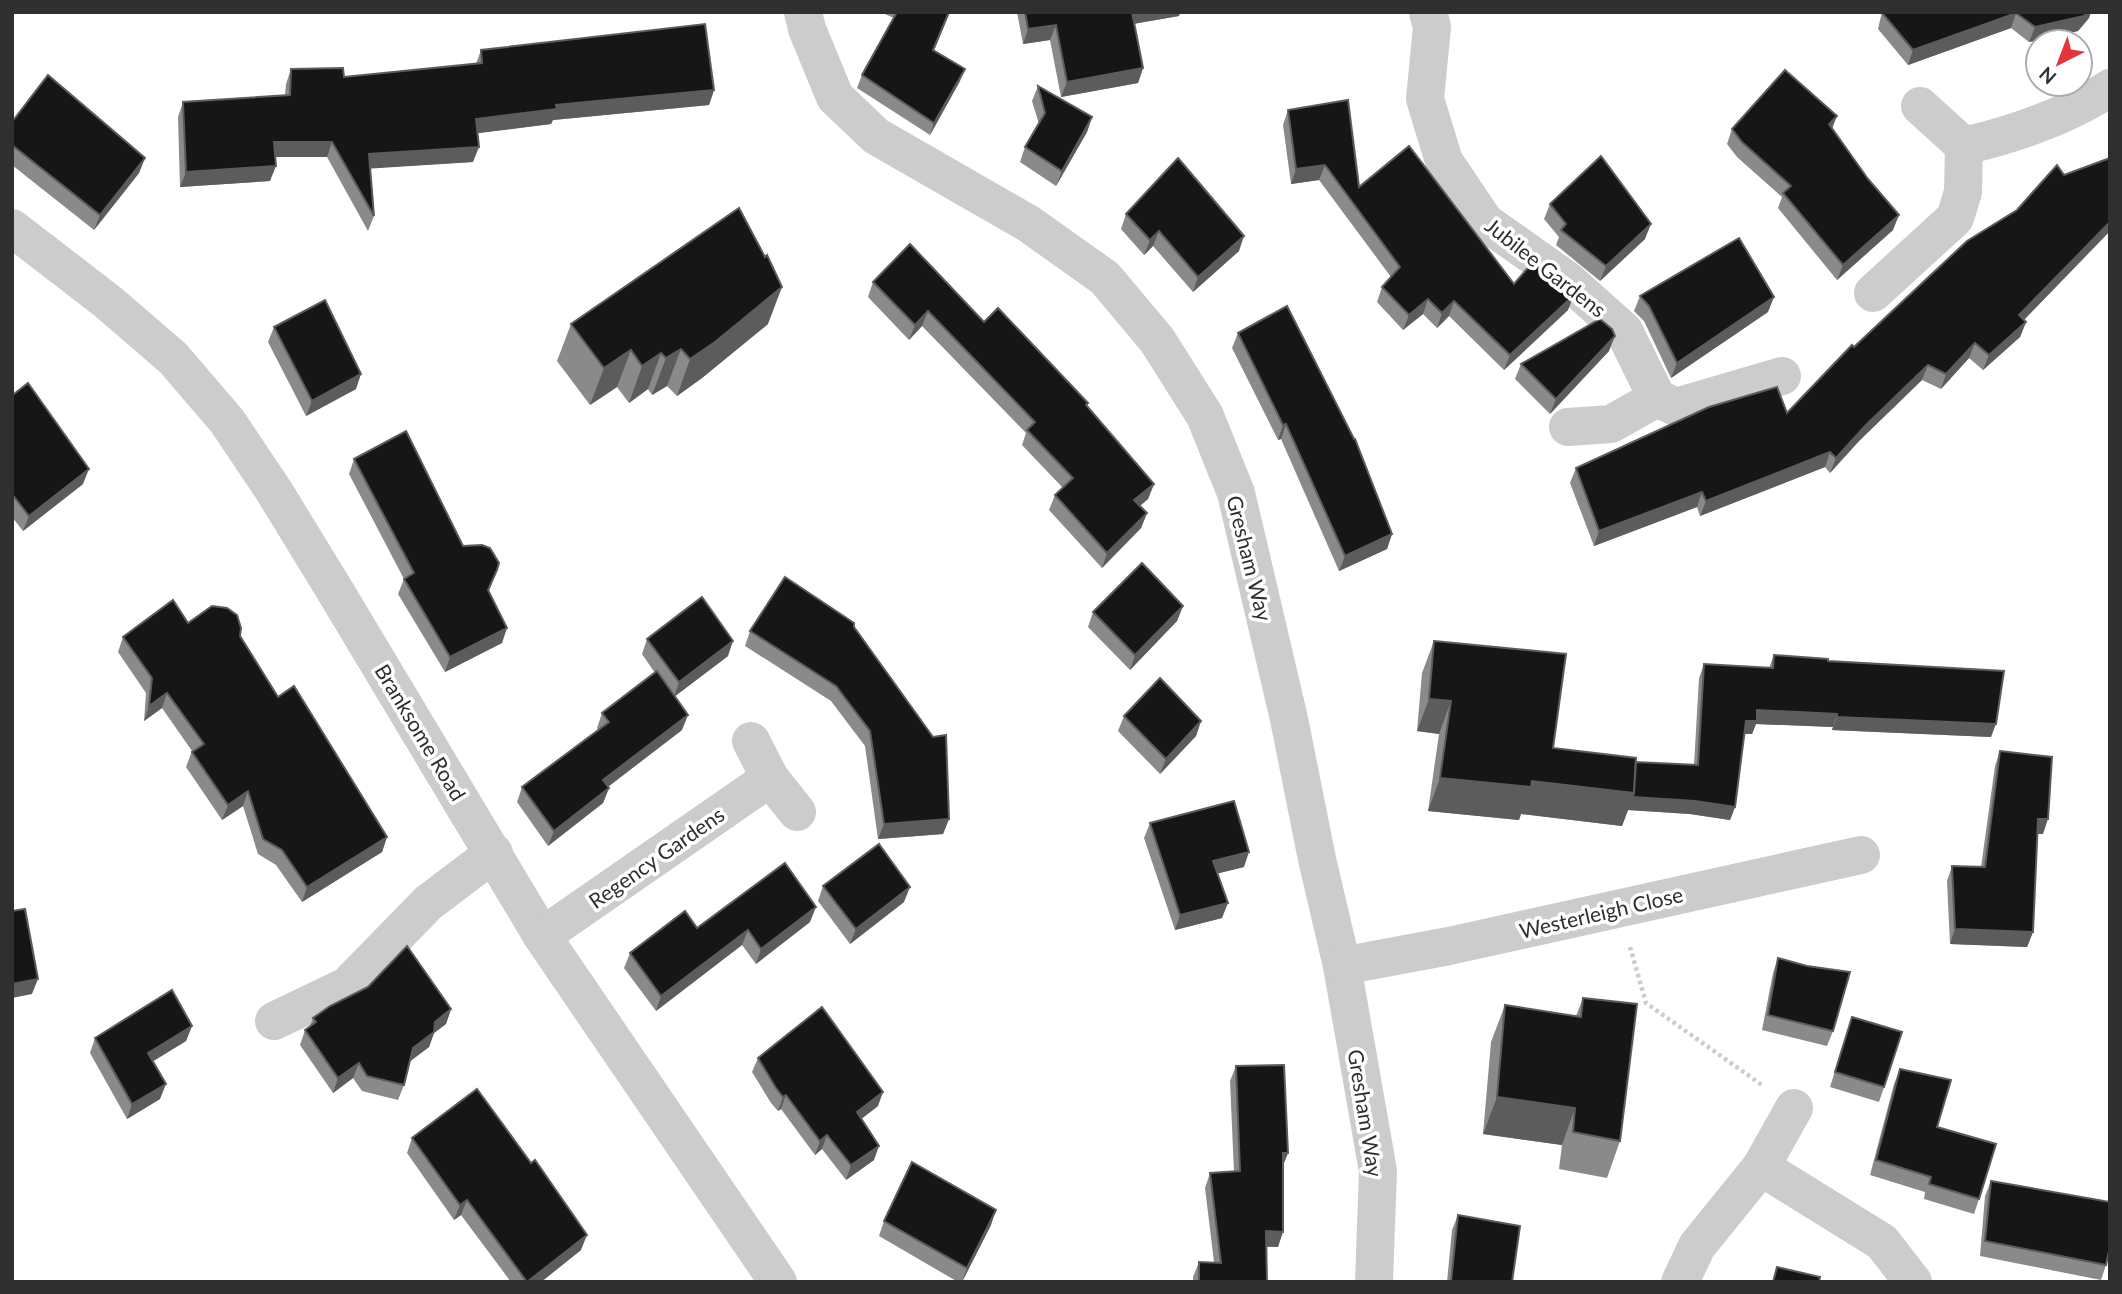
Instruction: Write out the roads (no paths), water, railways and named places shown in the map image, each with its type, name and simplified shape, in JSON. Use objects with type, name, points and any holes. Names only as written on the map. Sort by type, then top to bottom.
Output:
[{"type":"street","name":"Gresham Way","points":[[803,12],[807,29],[835,97],[876,136],[1030,224],[1105,278],[1157,340],[1205,416],[1236,493],[1289,719],[1342,966],[1378,1171],[1374,1282]]},
{"type":"street","name":"Jubilee Gardens","points":[[1428,12],[1432,27],[1424,99],[1444,161],[1485,222],[1567,280],[1624,331],[1657,398]]},
{"type":"street","points":[[1964,146],[1997,138],[2081,108],[2110,88]]},
{"type":"street","points":[[1920,106],[1964,146]]},
{"type":"street","points":[[1872,293],[1955,218],[1962,192],[1964,146]]},
{"type":"street","name":"Branksome Road","points":[[12,228],[108,302],[173,358],[227,421],[274,491],[542,936],[778,1282]]},
{"type":"street","points":[[1568,427],[1611,424],[1657,398],[1676,407],[1782,376]]},
{"type":"street","points":[[751,741],[770,778],[797,812]]},
{"type":"street","name":"Regency Gardens","points":[[542,936],[770,778]]},
{"type":"street","points":[[274,1021],[347,986],[428,903],[494,853]]},
{"type":"street","name":"Westerleigh Close","points":[[1342,966],[1449,946],[1861,855]]},
{"type":"street","points":[[1680,1282],[1697,1246],[1761,1167],[1794,1108]]},
{"type":"street","points":[[1761,1167],[1882,1242],[1913,1282]]}]
